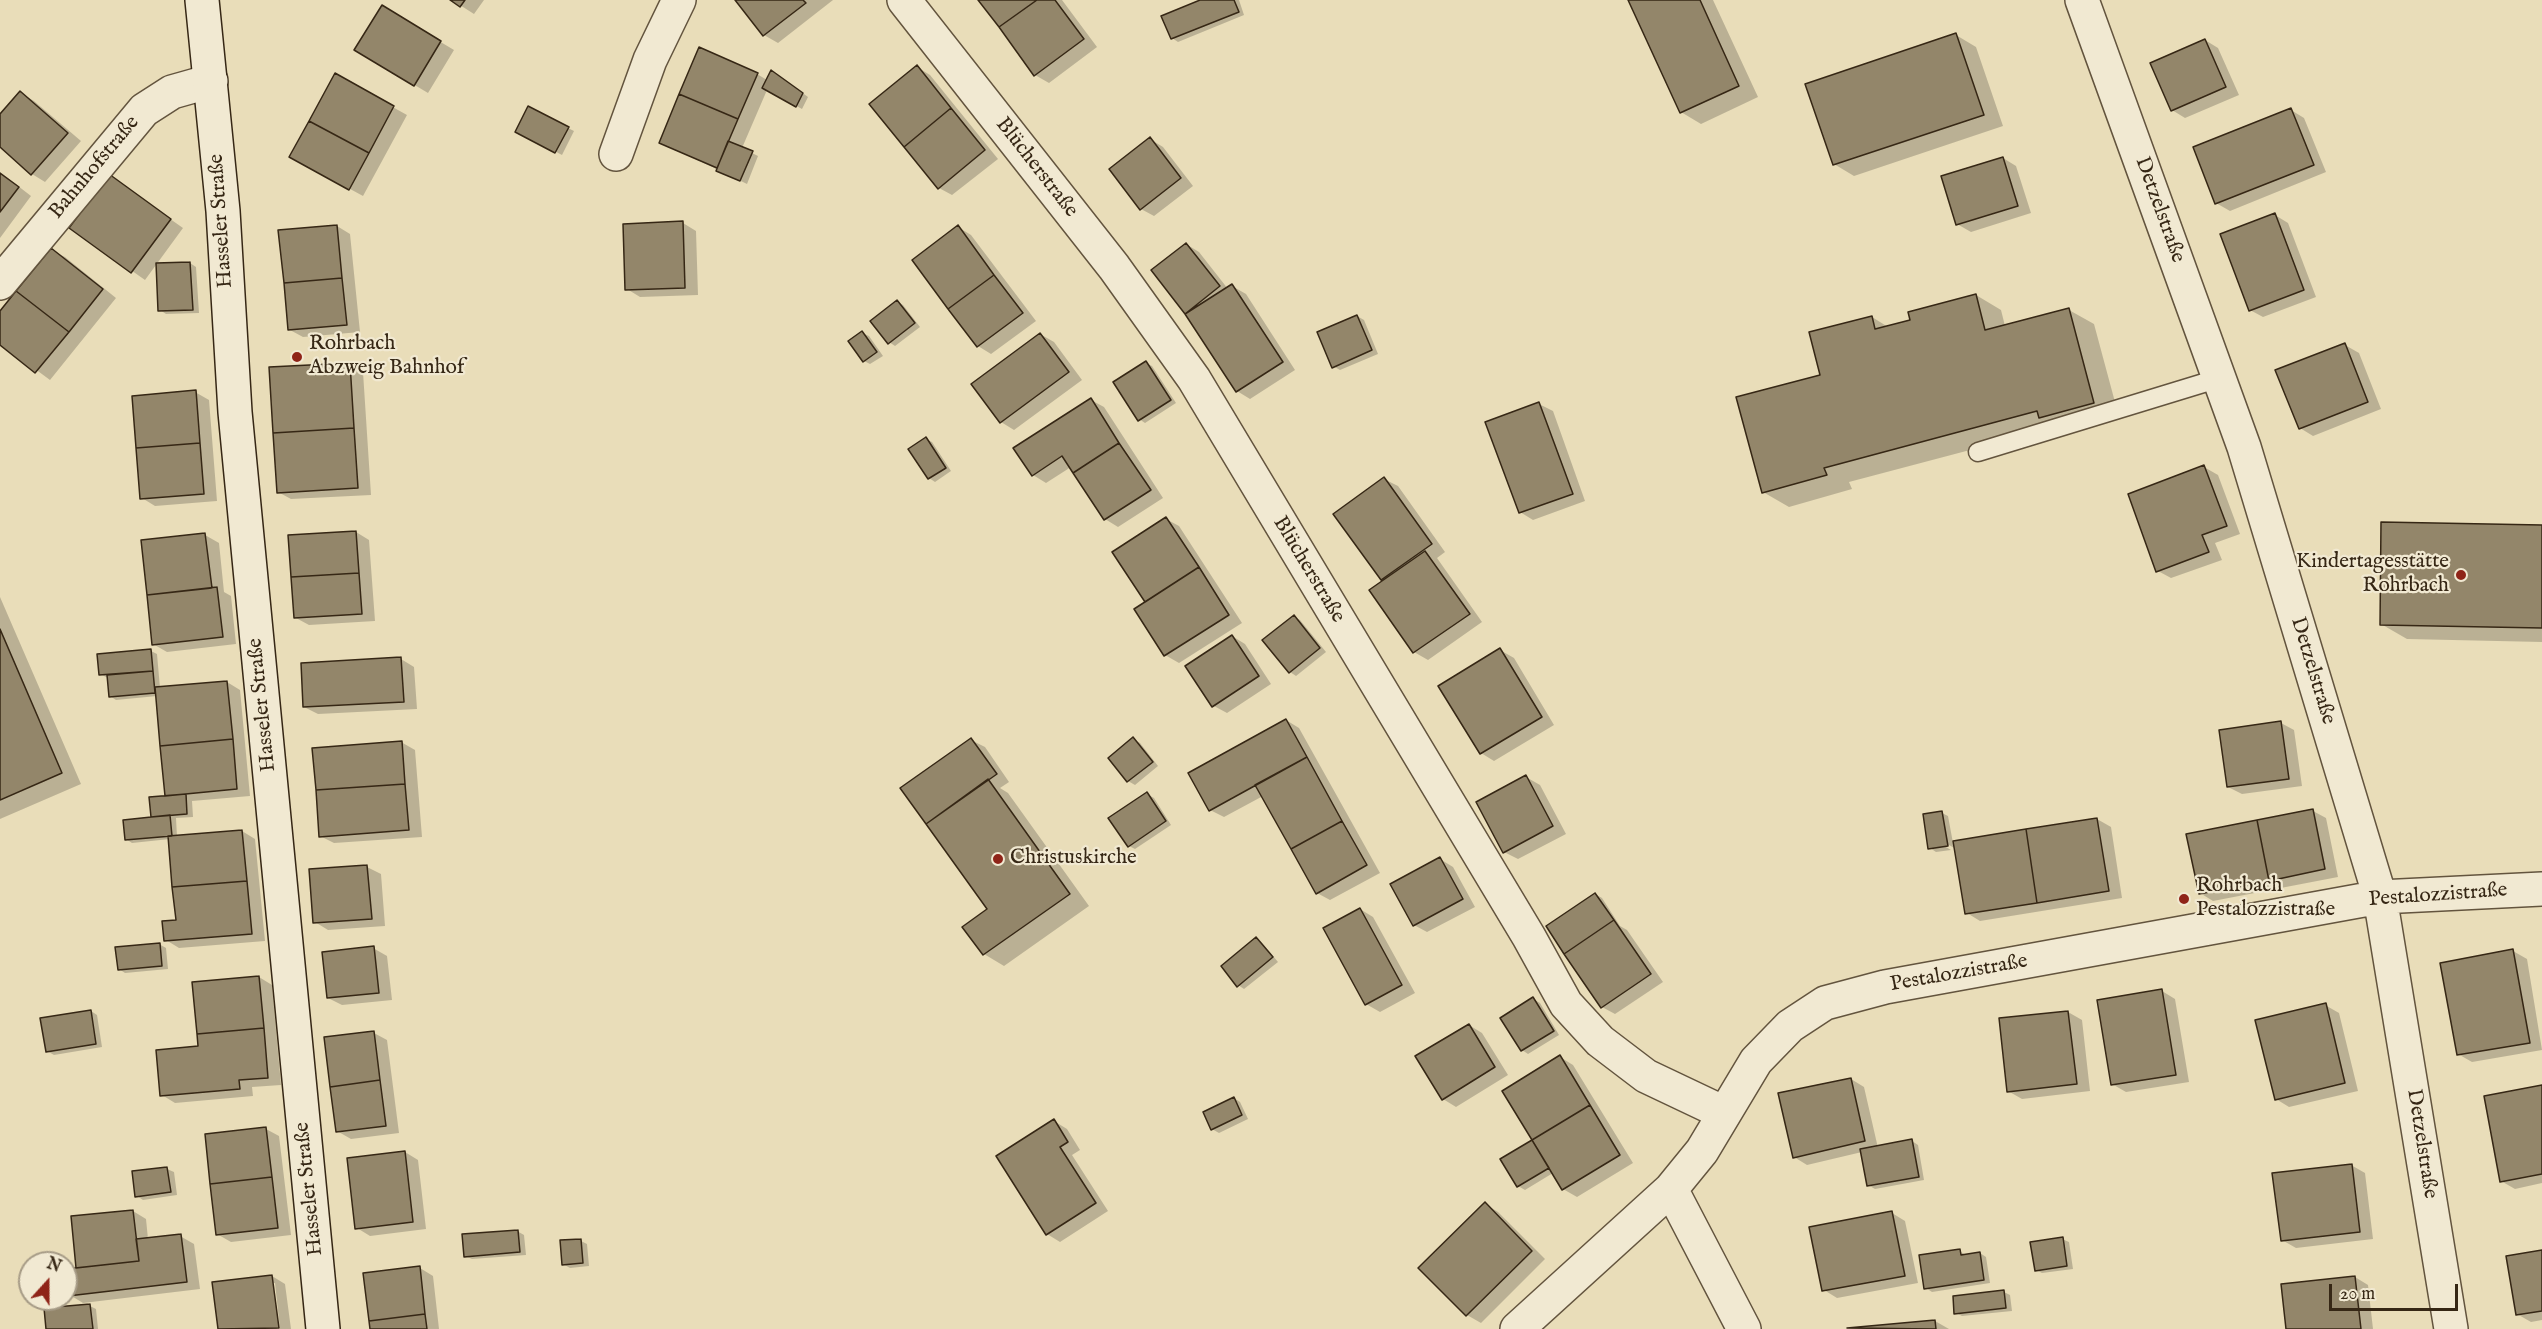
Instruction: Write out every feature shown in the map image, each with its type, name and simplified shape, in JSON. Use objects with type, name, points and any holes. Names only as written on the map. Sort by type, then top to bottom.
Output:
[{"type":"street","name":"Hasseler Straße","points":[[202,0],[223,212],[236,424],[323,1329]]},
{"type":"street","points":[[616,154],[650,60],[679,0]]},
{"type":"street","name":"Blücherstraße","points":[[904,0],[1114,267],[1194,380],[1529,937],[1566,1004],[1600,1041],[1646,1076],[1724,1113]]},
{"type":"street","name":"Detzelstraße","points":[[2082,0],[2244,447],[2380,897],[2451,1329]]},
{"type":"street","name":"Bahnhofstraße","points":[[0,283],[144,110],[172,92],[211,81]]},
{"type":"street","name":"Pestalozzistraße","points":[[1517,1329],[1671,1189],[1702,1151],[1756,1061],[1790,1026],[1826,1003],[1885,987],[2380,897],[2542,889]]},
{"type":"street","points":[[1671,1189],[1744,1329]]},
{"type":"lane","points":[[1978,452],[2220,378]]},
{"type":"building","points":[[450,0],[465,0],[460,7]]},
{"type":"building","points":[[735,0],[803,0],[806,3],[763,36]]},
{"type":"building","points":[[978,0],[1037,0],[999,27]]},
{"type":"building","points":[[1037,0],[1055,0],[1084,39],[1034,76],[999,27]]},
{"type":"building","points":[[1200,0],[1234,0],[1239,12],[1171,39],[1161,16]]},
{"type":"building","points":[[1628,0],[1700,0],[1739,86],[1680,113]]},
{"type":"building","points":[[382,5],[441,41],[414,86],[354,50]]},
{"type":"building","points":[[1956,33],[1984,115],[1833,165],[1805,84]]},
{"type":"building","points":[[2205,39],[2226,87],[2171,111],[2150,63]]},
{"type":"building","points":[[699,47],[758,73],[738,119],[679,94]]},
{"type":"building","points":[[917,65],[951,108],[904,147],[869,104]]},
{"type":"building","points":[[771,70],[803,93],[796,107],[762,88]]},
{"type":"building","points":[[335,73],[394,106],[369,153],[309,121]]},
{"type":"building","points":[[20,91],[68,133],[31,175],[0,147],[0,114]]},
{"type":"building","points":[[679,94],[738,119],[717,168],[659,143]]},
{"type":"building","points":[[528,106],[569,127],[555,153],[515,132]]},
{"type":"building","points":[[951,108],[985,150],[938,189],[904,147]]},
{"type":"building","points":[[2291,108],[2314,165],[2215,204],[2193,147]]},
{"type":"building","points":[[309,121],[369,153],[349,190],[289,157]]},
{"type":"building","points":[[1150,137],[1181,178],[1140,210],[1109,169]]},
{"type":"building","points":[[728,141],[753,151],[740,181],[716,171]]},
{"type":"building","points":[[2003,157],[2018,206],[1956,225],[1941,176]]},
{"type":"building","points":[[0,173],[19,187],[0,212]]},
{"type":"building","points":[[109,174],[171,219],[131,273],[69,228]]},
{"type":"building","points":[[2275,213],[2304,290],[2249,311],[2220,234]]},
{"type":"building","points":[[683,221],[685,288],[625,290],[623,224]]},
{"type":"building","points":[[337,225],[342,278],[284,283],[278,230]]},
{"type":"building","points":[[958,225],[994,275],[948,309],[912,260]]},
{"type":"building","points":[[1186,243],[1220,286],[1185,314],[1151,270]]},
{"type":"building","points":[[51,248],[103,289],[69,332],[16,291]]},
{"type":"building","points":[[190,262],[193,310],[158,311],[156,263]]},
{"type":"building","points":[[994,275],[1023,313],[977,347],[948,309]]},
{"type":"building","points":[[342,278],[347,325],[288,330],[284,283]]},
{"type":"building","points":[[1232,284],[1283,362],[1236,392],[1185,314]]},
{"type":"building","points":[[16,291],[69,332],[35,373],[0,345],[0,311]]},
{"type":"building","points":[[1976,294],[1985,330],[2069,308],[2094,403],[2039,418],[2037,411],[1824,468],[1827,475],[1762,493],[1736,397],[1820,375],[1809,332],[1872,316],[1875,329],[1910,320],[1908,312]]},
{"type":"building","points":[[897,300],[915,323],[888,344],[870,321]]},
{"type":"building","points":[[1357,315],[1372,350],[1332,368],[1317,332]]},
{"type":"building","points":[[862,331],[877,352],[863,362],[848,341]]},
{"type":"building","points":[[1040,333],[1069,372],[1000,423],[971,384]]},
{"type":"building","points":[[2345,343],[2368,402],[2299,429],[2275,370]]},
{"type":"building","points":[[1146,361],[1171,400],[1138,421],[1113,382]]},
{"type":"building","points":[[350,363],[354,428],[273,433],[269,367]]},
{"type":"building","points":[[196,390],[200,443],[136,448],[132,396]]},
{"type":"building","points":[[1091,398],[1119,443],[1073,473],[1062,456],[1032,476],[1013,448]]},
{"type":"building","points":[[1539,402],[1573,494],[1519,513],[1485,422]]},
{"type":"building","points":[[354,428],[358,488],[277,493],[273,433]]},
{"type":"building","points":[[926,437],[946,468],[928,479],[908,449]]},
{"type":"building","points":[[200,443],[204,494],[140,499],[136,448]]},
{"type":"building","points":[[1119,443],[1151,490],[1104,520],[1073,473]]},
{"type":"building","points":[[2204,465],[2227,526],[2202,535],[2209,552],[2156,572],[2128,494]]},
{"type":"building","points":[[1384,477],[1432,544],[1381,580],[1333,514]]},
{"type":"building","points":[[1166,517],[1199,567],[1145,602],[1112,552]]},
{"type":"building","name":"Kindertagesstätte Rohrbach","points":[[2381,522],[2542,525],[2542,628],[2380,625]]},
{"type":"building","points":[[356,531],[359,573],[291,577],[288,535]]},
{"type":"building","points":[[205,533],[212,588],[147,595],[141,540]]},
{"type":"building","points":[[1425,551],[1470,614],[1413,653],[1369,590]]},
{"type":"building","points":[[1199,567],[1229,615],[1164,656],[1134,609]]},
{"type":"building","points":[[359,573],[362,614],[294,618],[291,577]]},
{"type":"building","points":[[217,587],[223,637],[152,645],[147,595]]},
{"type":"building","points":[[1294,615],[1320,648],[1289,673],[1262,640]]},
{"type":"building","points":[[0,629],[62,773],[0,800]]},
{"type":"building","points":[[1232,635],[1259,676],[1212,707],[1185,666]]},
{"type":"building","points":[[1500,648],[1542,717],[1480,754],[1438,686]]},
{"type":"building","points":[[151,649],[153,671],[99,675],[97,654]]},
{"type":"building","points":[[401,657],[404,702],[303,707],[301,663]]},
{"type":"building","points":[[153,671],[155,693],[109,697],[107,675]]},
{"type":"building","points":[[227,681],[233,739],[160,746],[155,687]]},
{"type":"building","points":[[1286,719],[1307,757],[1209,811],[1188,773]]},
{"type":"building","points":[[2281,721],[2289,779],[2227,787],[2219,730]]},
{"type":"building","points":[[1133,737],[1153,762],[1127,782],[1108,758]]},
{"type":"building","points":[[971,738],[997,774],[926,824],[900,788]]},
{"type":"building","points":[[233,739],[237,789],[165,796],[160,746]]},
{"type":"building","points":[[402,741],[405,784],[316,790],[312,748]]},
{"type":"building","points":[[1307,757],[1342,821],[1291,849],[1255,785]]},
{"type":"building","points":[[1526,775],[1553,826],[1503,853],[1476,802]]},
{"type":"building","name":"Christuskirche","points":[[988,779],[1070,894],[983,955],[962,927],[987,909],[926,824]]},
{"type":"building","points":[[405,784],[409,830],[319,837],[316,790]]},
{"type":"building","points":[[1147,792],[1166,821],[1128,847],[1108,818]]},
{"type":"building","points":[[186,794],[187,814],[151,817],[149,797]]},
{"type":"building","points":[[2313,809],[2325,869],[2269,881],[2257,820]]},
{"type":"building","points":[[1942,811],[1948,846],[1928,849],[1923,814]]},
{"type":"building","points":[[170,815],[172,836],[125,840],[123,820]]},
{"type":"building","points":[[2097,818],[2109,891],[2037,903],[2026,829]]},
{"type":"building","points":[[2257,820],[2269,881],[2199,894],[2186,834]]},
{"type":"building","points":[[1342,821],[1367,865],[1316,894],[1291,849]]},
{"type":"building","points":[[2026,829],[2037,903],[1965,914],[1953,841]]},
{"type":"building","points":[[242,830],[247,881],[172,887],[168,836]]},
{"type":"building","points":[[1440,857],[1463,899],[1413,926],[1390,884]]},
{"type":"building","points":[[367,865],[372,919],[313,923],[309,869]]},
{"type":"building","points":[[247,881],[252,934],[164,941],[162,921],[176,920],[172,887]]},
{"type":"building","points":[[1595,893],[1614,920],[1564,954],[1546,926]]},
{"type":"building","points":[[1360,908],[1402,985],[1365,1005],[1323,928]]},
{"type":"building","points":[[1614,920],[1651,974],[1601,1008],[1564,954]]},
{"type":"building","points":[[1256,937],[1273,957],[1237,987],[1221,966]]},
{"type":"building","points":[[160,943],[162,966],[118,970],[115,947]]},
{"type":"building","points":[[374,946],[379,993],[327,998],[322,952]]},
{"type":"building","points":[[2513,949],[2530,1043],[2457,1055],[2440,963]]},
{"type":"building","points":[[259,976],[264,1028],[197,1034],[192,982]]},
{"type":"building","points":[[2162,989],[2176,1075],[2111,1085],[2097,1000]]},
{"type":"building","points":[[1533,997],[1554,1031],[1521,1051],[1500,1018]]},
{"type":"building","points":[[2326,1003],[2345,1083],[2275,1100],[2255,1020]]},
{"type":"building","points":[[91,1010],[96,1044],[46,1052],[40,1018]]},
{"type":"building","points":[[2068,1011],[2077,1084],[2007,1092],[1999,1018]]},
{"type":"building","points":[[1469,1024],[1495,1067],[1442,1100],[1415,1056]]},
{"type":"building","points":[[264,1028],[268,1078],[239,1080],[240,1089],[160,1096],[156,1050],[198,1046],[197,1034]]},
{"type":"building","points":[[374,1031],[380,1080],[330,1087],[324,1037]]},
{"type":"building","points":[[1560,1055],[1590,1105],[1532,1140],[1502,1091]]},
{"type":"building","points":[[1851,1078],[1865,1141],[1793,1158],[1778,1093]]},
{"type":"building","points":[[380,1080],[386,1126],[336,1132],[330,1087]]},
{"type":"building","points":[[2542,1085],[2542,1174],[2500,1182],[2484,1096]]},
{"type":"building","points":[[1234,1097],[1242,1115],[1211,1130],[1203,1112]]},
{"type":"building","points":[[1590,1105],[1620,1155],[1562,1190],[1532,1140]]},
{"type":"building","points":[[1054,1119],[1068,1142],[1060,1147],[1096,1203],[1046,1235],[996,1156]]},
{"type":"building","points":[[266,1127],[272,1177],[210,1184],[205,1134]]},
{"type":"building","points":[[1912,1139],[1919,1177],[1867,1186],[1860,1149]]},
{"type":"building","points":[[1532,1140],[1549,1168],[1517,1187],[1500,1159]]},
{"type":"building","points":[[405,1151],[413,1222],[355,1229],[347,1158]]},
{"type":"building","points":[[2352,1164],[2360,1232],[2281,1241],[2272,1173]]},
{"type":"building","points":[[167,1167],[171,1192],[135,1197],[132,1171]]},
{"type":"building","points":[[272,1177],[278,1228],[216,1235],[210,1184]]},
{"type":"building","points":[[1485,1202],[1532,1251],[1466,1316],[1418,1268]]},
{"type":"building","points":[[133,1210],[139,1261],[78,1268],[78,1251],[74,1251],[71,1216]]},
{"type":"building","points":[[1892,1211],[1905,1276],[1822,1291],[1809,1227]]},
{"type":"building","points":[[518,1230],[520,1252],[464,1257],[462,1234]]},
{"type":"building","points":[[181,1234],[187,1282],[78,1295],[78,1268],[139,1261],[136,1239]]},
{"type":"building","points":[[2063,1237],[2067,1266],[2035,1271],[2030,1242]]},
{"type":"building","points":[[581,1239],[583,1263],[562,1265],[560,1240]]},
{"type":"building","points":[[1960,1249],[1961,1255],[1980,1252],[1984,1280],[1924,1289],[1919,1255]]},
{"type":"building","points":[[2542,1250],[2542,1311],[2516,1315],[2506,1256]]},
{"type":"building","points":[[420,1266],[425,1314],[369,1321],[363,1273]]},
{"type":"building","points":[[272,1275],[279,1328],[218,1329],[212,1282]]},
{"type":"building","points":[[2355,1276],[2361,1329],[2286,1329],[2281,1284]]},
{"type":"building","points":[[2004,1290],[2006,1308],[1954,1314],[1953,1296]]},
{"type":"building","points":[[90,1304],[93,1329],[46,1329],[44,1311],[78,1311],[78,1305]]},
{"type":"building","points":[[425,1314],[427,1329],[370,1329],[369,1321]]},
{"type":"building","points":[[1935,1320],[1936,1329],[1847,1328]]},
{"type":"place","name":"Rohrbach Abzweig Bahnhof","points":[[297,357]]},
{"type":"place","name":"Kindertagesstätte Rohrbach","points":[[2461,575]]},
{"type":"place","name":"Christuskirche","points":[[998,859]]},
{"type":"place","name":"Rohrbach Pestalozzistraße","points":[[2184,899]]}]
